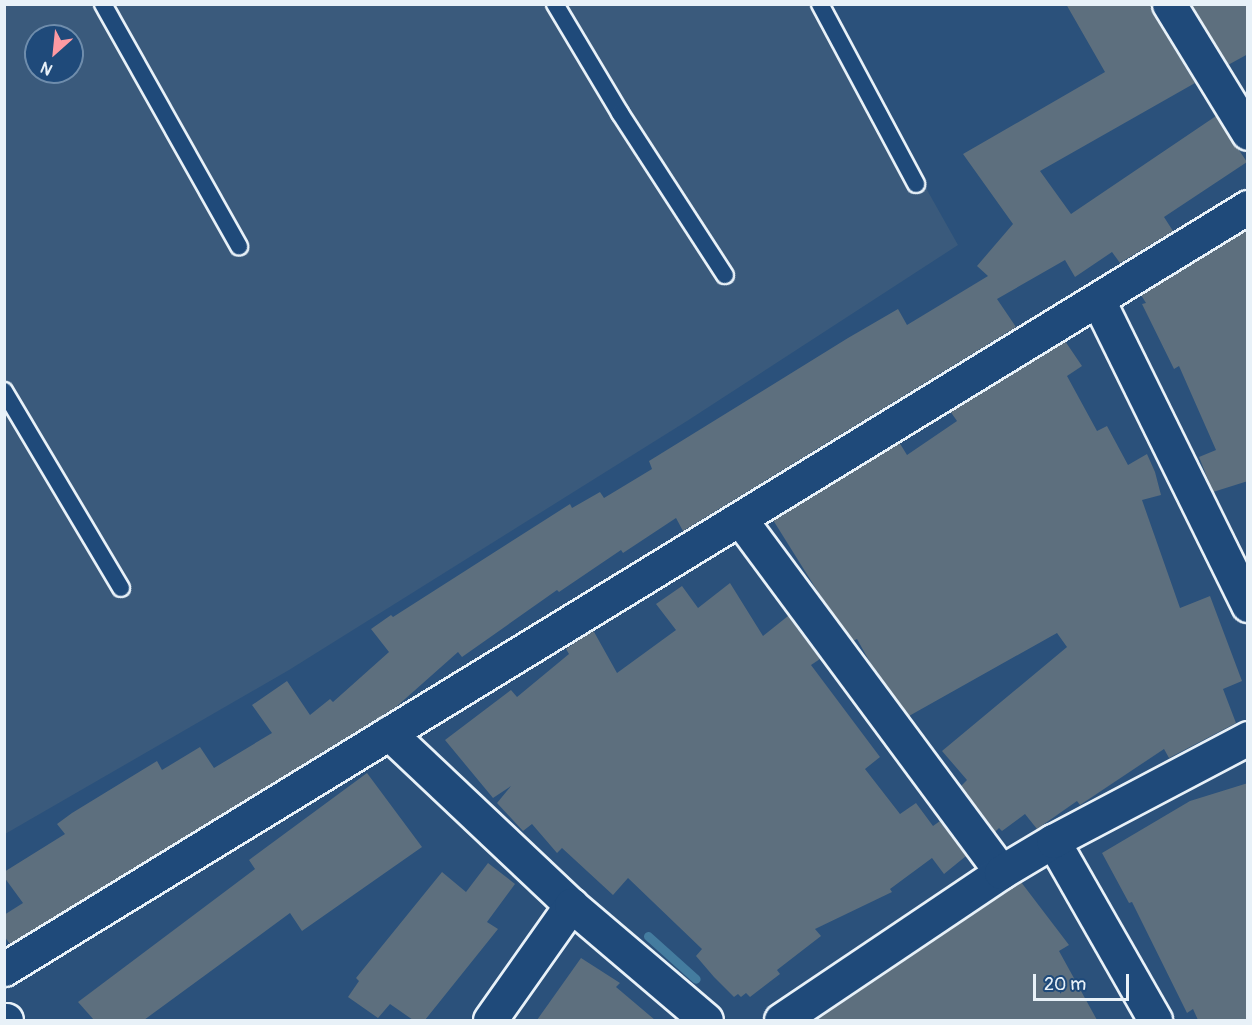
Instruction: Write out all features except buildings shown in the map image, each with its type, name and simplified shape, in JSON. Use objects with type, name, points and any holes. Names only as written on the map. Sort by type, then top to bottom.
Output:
[{"type":"street","points":[[1169,4],[1248,133]]},
{"type":"street","points":[[4,969],[1248,207]]},
{"type":"street","points":[[1098,300],[1248,605]]},
{"type":"street","points":[[740,519],[1001,872]]},
{"type":"street","points":[[389,733],[571,905],[706,1020]]},
{"type":"street","points":[[781,1020],[1001,872],[1053,841],[1248,738]]},
{"type":"street","points":[[1053,841],[1155,1020]]},
{"type":"street","points":[[490,1020],[571,905]]},
{"type":"lane","points":[[103,4],[239,246]]},
{"type":"lane","points":[[555,4],[620,113],[725,274]]},
{"type":"lane","points":[[820,4],[916,184]]},
{"type":"lane","points":[[4,391],[121,588]]},
{"type":"shaded area","points":[[5,5],[823,5],[958,245],[687,421],[289,670],[5,834]]},
{"type":"waterway","points":[[648,936],[696,979]]}]
